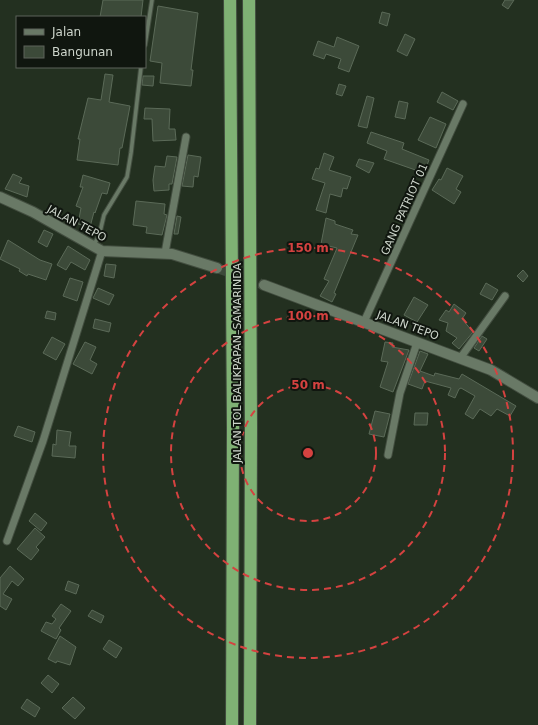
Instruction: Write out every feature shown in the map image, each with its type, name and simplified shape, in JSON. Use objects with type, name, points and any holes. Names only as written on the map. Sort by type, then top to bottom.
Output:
[{"type":"highway","name":"JALAN TOL BALIKPAPAN–SAMARINDA","points":[[230,0],[233,428],[232,725]]},
{"type":"highway","name":"JALAN TOL BALIKPAPAN–SAMARINDA","points":[[249,0],[248,162],[251,428],[250,725]]},
{"type":"street","name":"GANG PATRIOT 01","points":[[364,322],[463,104]]},
{"type":"street","points":[[165,253],[180,180],[186,137]]},
{"type":"street","name":"JALAN TEPO","points":[[0,197],[33,212],[97,249],[120,253],[165,253],[217,268]]},
{"type":"street","points":[[7,541],[43,441],[58,393],[97,249]]},
{"type":"street","name":"JALAN TEPO","points":[[264,285],[417,343],[461,357],[508,379],[538,398]]},
{"type":"street","points":[[461,357],[505,296]]},
{"type":"street","points":[[388,455],[400,393],[417,343]]},
{"type":"lane","points":[[146,39],[152,0]]},
{"type":"lane","points":[[97,249],[104,215],[127,177],[142,68]]},
{"type":"building","points":[[103,0],[143,0],[141,16],[100,16]]},
{"type":"building","points":[[505,0],[514,0],[508,9],[502,5]]},
{"type":"building","points":[[158,6],[198,13],[191,70],[193,70],[191,86],[160,83],[162,63],[150,61]]},
{"type":"building","points":[[382,12],[390,14],[387,26],[379,23]]},
{"type":"building","points":[[405,34],[415,39],[407,56],[397,51]]},
{"type":"building","points":[[337,37],[359,46],[349,72],[338,68],[341,59],[326,54],[324,59],[313,55],[318,41],[334,47]]},
{"type":"building","points":[[105,74],[113,75],[109,102],[130,106],[122,148],[120,148],[118,165],[77,160],[80,139],[78,139],[88,98],[101,100]]},
{"type":"building","points":[[143,76],[154,76],[153,86],[142,85]]},
{"type":"building","points":[[339,84],[346,86],[342,96],[336,94]]},
{"type":"building","points":[[442,92],[458,101],[453,110],[437,102]]},
{"type":"building","points":[[367,96],[374,98],[367,128],[358,126]]},
{"type":"building","points":[[399,101],[408,103],[405,119],[395,117]]},
{"type":"building","points":[[145,108],[170,109],[169,129],[175,129],[176,140],[153,141],[152,119],[144,119]]},
{"type":"building","points":[[430,117],[446,124],[436,148],[418,140]]},
{"type":"building","points":[[371,132],[404,143],[402,149],[429,160],[424,173],[384,159],[387,151],[367,143]]},
{"type":"building","points":[[324,153],[334,157],[329,170],[351,177],[347,189],[343,188],[341,197],[330,194],[326,213],[316,210],[325,183],[312,179],[316,168],[319,169]]},
{"type":"building","points":[[188,155],[201,157],[198,177],[194,176],[193,187],[182,186]]},
{"type":"building","points":[[167,156],[177,157],[172,184],[169,184],[169,190],[154,191],[153,180],[155,166],[165,167]]},
{"type":"building","points":[[359,159],[374,163],[369,173],[356,166]]},
{"type":"building","points":[[447,168],[463,176],[456,189],[461,192],[454,204],[432,190],[439,179],[441,180]]},
{"type":"building","points":[[13,174],[22,178],[19,183],[29,186],[27,197],[5,189]]},
{"type":"building","points":[[83,175],[110,183],[107,194],[102,193],[95,213],[94,212],[90,227],[78,224],[81,208],[76,206],[83,187],[80,187]]},
{"type":"building","points":[[136,201],[165,204],[164,214],[167,215],[162,235],[146,233],[147,227],[133,225]]},
{"type":"building","points":[[177,216],[181,217],[178,234],[174,234]]},
{"type":"building","points":[[326,218],[335,221],[335,224],[353,230],[351,234],[358,235],[334,293],[336,294],[332,302],[320,296],[329,281],[324,279],[337,248],[321,244]]},
{"type":"building","points":[[44,230],[53,234],[47,247],[38,242]]},
{"type":"building","points":[[8,240],[40,260],[52,264],[46,280],[28,274],[27,276],[19,271],[20,269],[0,259]]},
{"type":"building","points":[[68,246],[90,260],[85,270],[71,262],[66,270],[57,265]]},
{"type":"building","points":[[106,264],[116,265],[114,278],[104,276]]},
{"type":"building","points":[[523,270],[528,276],[523,282],[517,276]]},
{"type":"building","points":[[70,278],[83,282],[77,301],[63,296]]},
{"type":"building","points":[[486,283],[498,290],[492,300],[480,294]]},
{"type":"building","points":[[98,288],[114,295],[109,305],[93,298]]},
{"type":"building","points":[[414,297],[428,305],[417,322],[404,315]]},
{"type":"building","points":[[454,304],[466,313],[462,319],[473,332],[459,349],[452,343],[457,338],[446,331],[448,323],[439,320],[446,310],[449,312]]},
{"type":"building","points":[[47,311],[56,313],[55,320],[45,318]]},
{"type":"building","points":[[95,319],[111,323],[109,332],[93,328]]},
{"type":"building","points":[[482,336],[487,339],[479,351],[474,348]]},
{"type":"building","points":[[52,337],[65,344],[56,360],[43,353]]},
{"type":"building","points":[[85,342],[96,347],[90,360],[97,364],[92,374],[73,364]]},
{"type":"building","points":[[385,342],[393,343],[392,347],[409,350],[393,392],[380,387],[388,362],[381,361]]},
{"type":"building","points":[[420,351],[428,354],[420,371],[434,376],[435,373],[459,379],[462,374],[516,406],[510,416],[497,409],[491,416],[480,409],[473,419],[465,414],[475,396],[461,388],[459,389],[455,398],[448,395],[451,388],[425,381],[422,389],[408,384]]},
{"type":"building","points":[[375,411],[390,414],[384,437],[369,434]]},
{"type":"building","points":[[415,413],[428,413],[427,425],[414,425]]},
{"type":"building","points":[[18,426],[35,432],[32,442],[14,436]]},
{"type":"building","points":[[57,430],[71,432],[69,446],[76,446],[75,458],[52,456],[53,444],[56,445]]},
{"type":"building","points":[[35,513],[47,523],[41,531],[29,521]]},
{"type":"building","points":[[35,528],[45,537],[36,547],[39,550],[31,560],[17,549]]},
{"type":"building","points":[[10,566],[24,579],[18,586],[12,581],[3,594],[12,599],[6,610],[0,606],[0,578]]},
{"type":"building","points":[[68,581],[79,585],[76,594],[65,590]]},
{"type":"building","points":[[61,604],[71,611],[59,628],[61,630],[56,639],[41,631],[46,622],[52,624],[56,619],[52,616]]},
{"type":"building","points":[[92,610],[104,616],[101,623],[88,616]]},
{"type":"building","points":[[60,636],[76,647],[70,665],[57,661],[56,663],[48,659]]},
{"type":"building","points":[[109,640],[122,648],[116,658],[103,649]]},
{"type":"building","points":[[48,675],[59,684],[52,693],[41,683]]},
{"type":"building","points":[[73,697],[85,708],[75,719],[62,708]]},
{"type":"building","points":[[27,699],[40,708],[35,717],[21,708]]},
{"type":"tunnel","points":[[217,268],[264,285]]}]
